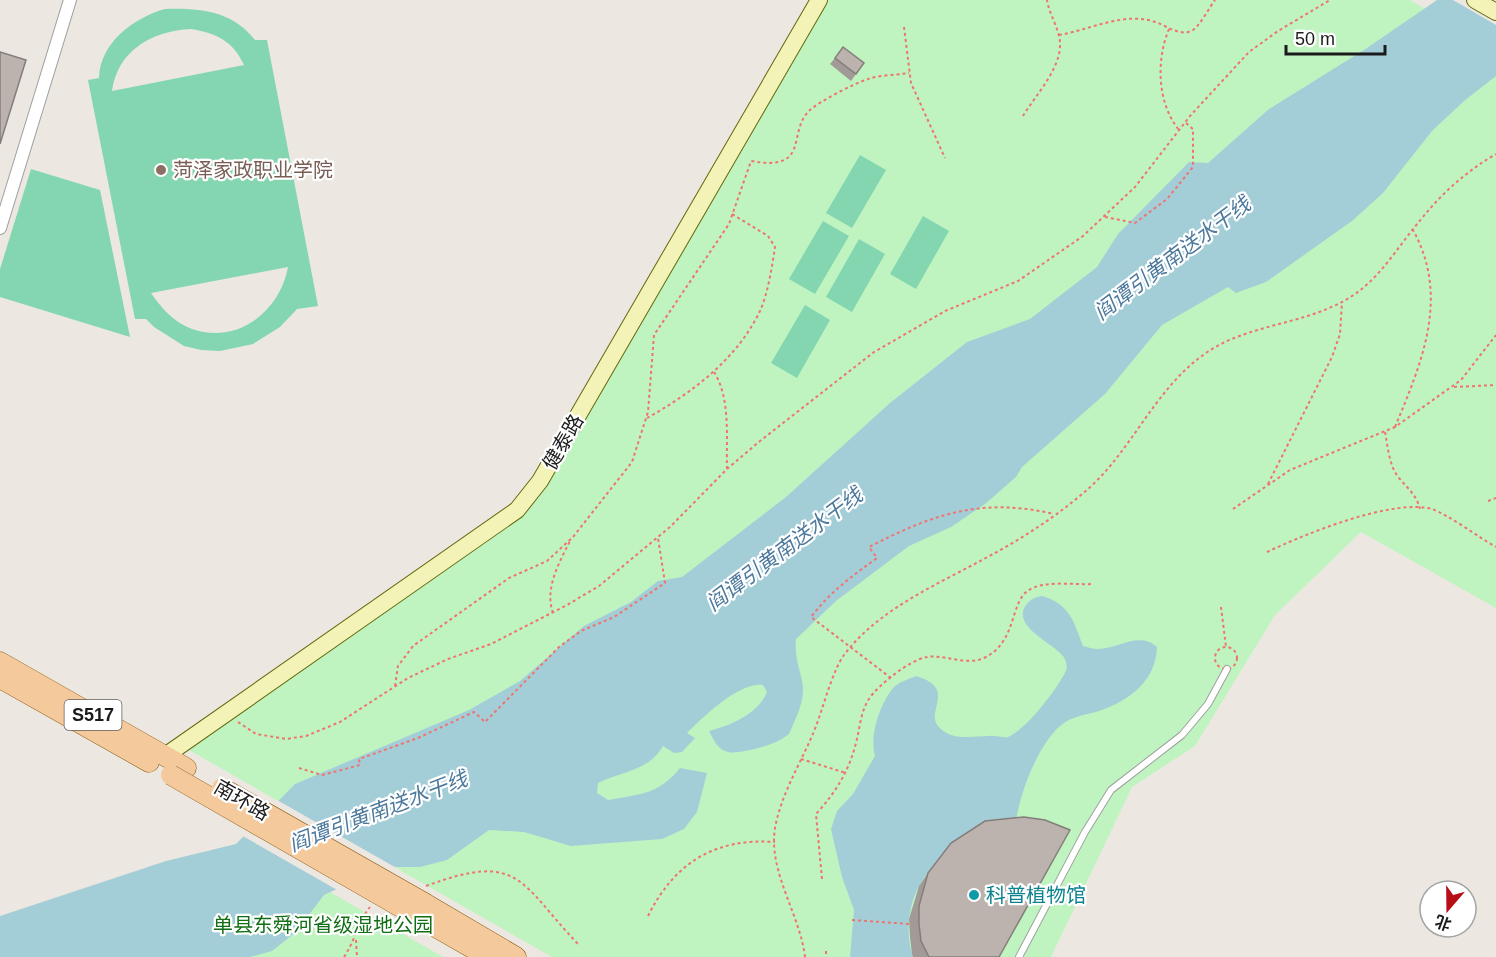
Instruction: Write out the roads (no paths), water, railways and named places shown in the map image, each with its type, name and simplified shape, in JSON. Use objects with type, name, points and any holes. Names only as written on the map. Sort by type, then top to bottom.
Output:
[{"type":"main road","name":"南环路","points":[[0,662],[165,756],[179,772]]},
{"type":"main road","name":"南环路","points":[[0,678],[420,901],[516,957]]},
{"type":"main road","name":"南环路","points":[[420,901],[488,957]]},
{"type":"street","points":[[0,228],[70,0]]},
{"type":"street","name":"健泰路","points":[[165,756],[517,510],[540,481],[819,0]]},
{"type":"street","points":[[1475,0],[1496,12]]},
{"type":"lane","points":[[1019,957],[1085,832],[1111,790],[1135,768],[1182,735],[1208,704],[1227,669]]},
{"type":"water","name":"阎谭引黄南送水干线","points":[[1437,0],[1496,0],[1496,76],[1464,101],[1432,131],[1383,193],[1352,221],[1266,282],[1236,293],[1228,287],[1162,325],[1105,394],[1022,467],[1016,477],[985,504],[951,527],[909,546],[836,601],[796,639],[803,693],[799,711],[789,734],[771,744],[742,752],[725,751],[717,744],[709,731],[743,718],[763,700],[767,692],[763,685],[754,685],[733,694],[702,718],[687,733],[695,738],[682,752],[674,753],[663,746],[643,766],[598,783],[597,793],[608,800],[648,792],[664,784],[680,768],[707,773],[697,812],[684,829],[662,839],[571,846],[524,832],[489,830],[447,860],[420,867],[385,867],[324,895],[296,932],[272,951],[250,957],[0,957],[0,916],[166,861],[236,844],[295,784],[469,710],[520,681],[584,626],[631,602],[658,581],[682,577],[786,497],[890,403],[967,342],[1030,319],[1097,267],[1118,234],[1189,162],[1208,163],[1269,109],[1367,48]]},
{"type":"water","points":[[1042,596],[1059,604],[1070,615],[1083,646],[1098,649],[1128,642],[1150,642],[1157,647],[1152,670],[1139,688],[1121,702],[1069,720],[1052,735],[1036,760],[1024,789],[1015,830],[956,857],[928,873],[916,891],[910,913],[909,936],[913,957],[850,957],[854,910],[842,877],[831,829],[837,811],[853,794],[875,756],[873,739],[884,702],[896,685],[916,676],[929,681],[936,688],[938,694],[936,723],[946,733],[964,737],[1008,737],[1015,733],[1042,707],[1067,668],[1062,655],[1028,627],[1024,620],[1023,613],[1026,605]]},
{"type":"place","name":"菏泽家政职业学院","points":[[161,170]]},
{"type":"place","name":"科普植物馆","points":[[974,895]]},
{"type":"park label","name":"单县东舜河省级湿地公园","points":[[323,925]]}]
